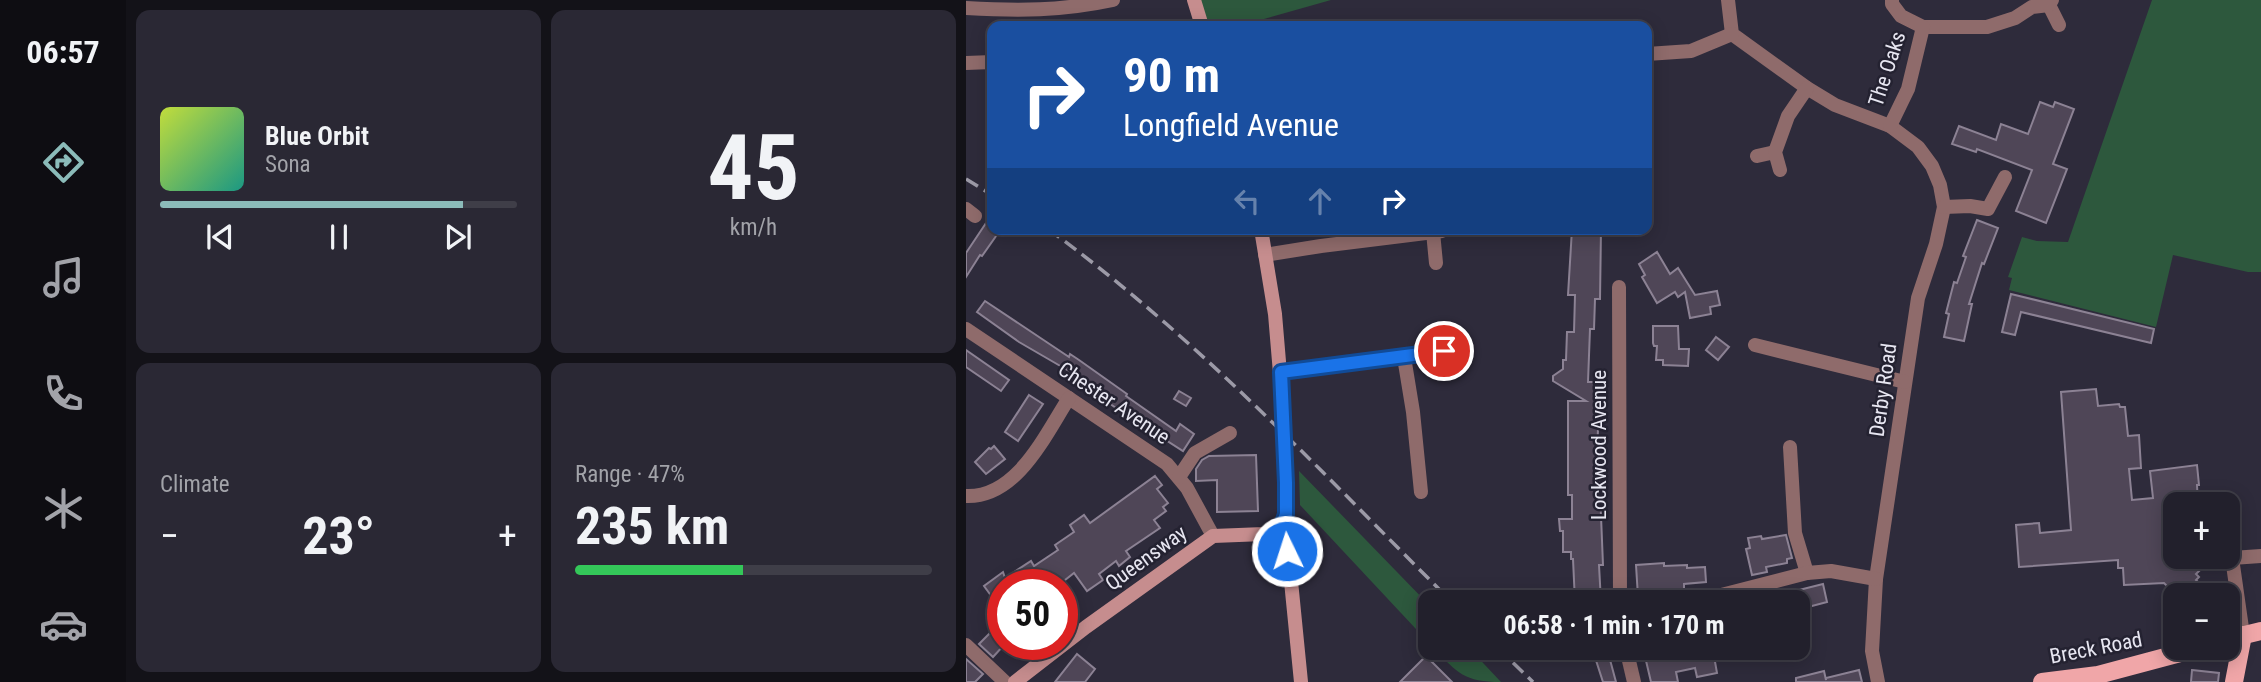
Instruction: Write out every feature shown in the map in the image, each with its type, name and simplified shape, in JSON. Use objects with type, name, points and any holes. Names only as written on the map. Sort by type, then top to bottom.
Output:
[{"type":"main road","points":[[1194,1],[1200,21]]},
{"type":"main road","points":[[1262,235],[1281,372],[1286,458],[1286,514],[1282,526],[1301,682]]},
{"type":"main road","name":"Queensway","points":[[1015,682],[1086,626],[1213,536],[1264,534],[1282,526]]},
{"type":"main road","points":[[1264,534],[1276,543],[1288,560]]},
{"type":"main road","points":[[2234,682],[2244,635]]},
{"type":"main road","name":"Breck Road","points":[[2042,682],[2098,675],[2163,658]]},
{"type":"street","points":[[966,8],[1026,11],[1072,8],[1113,0]]},
{"type":"street","points":[[1652,54],[1691,51],[1732,34],[1728,0]]},
{"type":"street","name":"The Oaks","points":[[1890,126],[1908,89],[1923,27],[1901,16],[1892,0]]},
{"type":"street","points":[[1923,27],[1987,27],[2015,18],[2032,7],[2051,3],[2059,25]]},
{"type":"street","name":"Derby Road","points":[[1732,34],[1835,105],[1890,126],[1918,147],[1940,185],[1944,207],[1936,244],[1918,298],[1877,579],[1872,651],[1878,682]]},
{"type":"street","points":[[966,63],[987,62]]},
{"type":"street","points":[[1780,170],[1775,152],[1788,116],[1807,88]]},
{"type":"street","points":[[1757,156],[1775,152]]},
{"type":"street","points":[[1944,207],[1970,206],[1988,209],[2005,177]]},
{"type":"street","points":[[1265,255],[1412,235]]},
{"type":"street","points":[[1436,263],[1437,235]]},
{"type":"street","name":"Lockwood Avenue","points":[[1619,287],[1620,590]]},
{"type":"street","name":"Chester Avenue","points":[[966,329],[1167,464],[1179,477],[1213,536]]},
{"type":"street","points":[[1755,345],[1905,382]]},
{"type":"street","points":[[1281,372],[1465,349]]},
{"type":"street","points":[[1404,357],[1421,492]]},
{"type":"street","points":[[966,496],[980,496],[1009,483],[1029,459],[1069,398]]},
{"type":"street","points":[[1179,477],[1195,453],[1230,433]]},
{"type":"street","points":[[1790,447],[1795,533],[1807,573]]},
{"type":"street","points":[[2240,553],[2261,556]]},
{"type":"street","points":[[2233,569],[2244,635]]},
{"type":"street","points":[[1741,590],[1807,573],[1831,571],[1877,579]]},
{"type":"street","points":[[966,645],[1004,682]]},
{"type":"street","points":[[1629,660],[1634,682]]},
{"type":"green space","points":[[1194,0],[1331,0],[1257,21],[1200,21]]},
{"type":"green space","points":[[2152,0],[2261,0],[2261,272],[2248,272],[2173,255],[2156,327],[2009,290],[2012,278],[2008,277],[2022,237],[2037,241],[2068,242]]},
{"type":"green space","points":[[1299,471],[1418,594],[1418,631],[1300,505]]},
{"type":"green space","points":[[1445,660],[1480,660],[1501,682],[1470,678]]},
{"type":"building","points":[[2040,102],[2053,107],[2055,102],[2074,109],[2053,164],[2067,169],[2046,223],[2016,211],[2032,170],[1977,149],[1976,152],[1952,144],[1959,126],[1996,140],[2001,124],[2028,134]]},
{"type":"building","points":[[1977,220],[1998,228],[1984,264],[1982,263],[1969,304],[1972,304],[1964,341],[1944,337],[1949,314],[1946,313],[1954,282],[1957,283],[1966,257],[1963,256]]},
{"type":"building","points":[[987,222],[987,235],[997,235],[966,277],[966,253]]},
{"type":"building","points":[[1572,235],[1601,235],[1600,299],[1595,299],[1594,329],[1590,329],[1588,382],[1600,382],[1597,453],[1602,453],[1602,467],[1599,467],[1603,565],[1599,565],[1600,590],[1574,590],[1573,559],[1571,552],[1563,552],[1563,531],[1560,531],[1559,519],[1572,519],[1572,495],[1568,495],[1568,401],[1586,401],[1553,381],[1553,376],[1563,369],[1563,360],[1566,360],[1567,332],[1574,332],[1575,295],[1568,295]]},
{"type":"building","points":[[1657,252],[1670,274],[1678,268],[1695,295],[1717,291],[1720,305],[1710,307],[1711,314],[1690,318],[1685,292],[1678,297],[1675,292],[1657,303],[1642,277],[1645,275],[1639,264]]},
{"type":"building","points":[[2011,294],[2154,329],[2151,343],[2021,312],[2015,335],[2002,332]]},
{"type":"building","points":[[985,301],[1069,357],[1070,354],[1079,360],[1176,431],[1180,424],[1194,434],[1183,451],[1100,397],[1103,393],[1081,378],[1019,342],[977,312]]},
{"type":"building","points":[[1653,326],[1678,326],[1679,349],[1689,349],[1688,366],[1663,365],[1663,360],[1656,360],[1657,346],[1653,343]]},
{"type":"building","points":[[1716,337],[1729,347],[1718,360],[1706,350]]},
{"type":"building","points":[[966,350],[1009,380],[1001,391],[966,367]]},
{"type":"building","points":[[2096,389],[2098,406],[2119,404],[2120,407],[2125,407],[2128,436],[2139,435],[2141,468],[2129,469],[2132,500],[2153,498],[2150,471],[2197,465],[2197,492],[2163,492],[2163,569],[2196,569],[2199,577],[2196,580],[2199,583],[2124,585],[2123,568],[2118,568],[2118,560],[2019,567],[2016,525],[2039,523],[2040,533],[2071,530],[2061,392]]},
{"type":"building","points":[[1179,391],[1191,398],[1186,406],[1174,399]]},
{"type":"building","points":[[1029,395],[1043,404],[1018,441],[1005,432]]},
{"type":"building","points":[[994,446],[1005,459],[986,474],[975,462]]},
{"type":"building","points":[[1256,455],[1258,511],[1217,512],[1217,480],[1196,481],[1196,469],[1202,460],[1209,456]]},
{"type":"building","points":[[1155,476],[1162,485],[1157,489],[1168,503],[1163,507],[1166,511],[1154,520],[1160,528],[1126,551],[1130,557],[1119,566],[1116,561],[1099,574],[1103,580],[1087,591],[1078,579],[1078,569],[1019,569],[1031,561],[1034,566],[1058,550],[1055,545],[1074,532],[1070,525],[1084,515],[1090,523]]},
{"type":"building","points":[[1786,535],[1792,558],[1787,559],[1787,563],[1766,567],[1767,572],[1752,575],[1746,549],[1750,548],[1748,538]]},
{"type":"building","points":[[1664,563],[1664,566],[1705,567],[1706,582],[1684,584],[1684,589],[1638,590],[1636,565]]},
{"type":"building","points":[[1823,584],[1827,602],[1810,607],[1810,590],[1799,590]]},
{"type":"building","points":[[987,636],[987,651],[979,644]]},
{"type":"building","points":[[1078,655],[1095,669],[1085,682],[1055,682],[1072,660],[1078,660]]},
{"type":"building","points":[[966,659],[983,674],[975,682],[966,682]]},
{"type":"building","points":[[1422,660],[1430,660],[1452,682],[1400,682]]},
{"type":"building","points":[[1596,660],[1610,660],[1616,682],[1603,682]]},
{"type":"building","points":[[1646,660],[1715,660],[1717,673],[1697,677],[1695,668],[1676,672],[1678,682],[1651,682]]},
{"type":"building","points":[[1859,670],[1862,682],[1796,682],[1796,678],[1824,671],[1826,680]]},
{"type":"building","points":[[2192,670],[2219,673],[2218,682],[2191,682]]},
{"type":"railway","points":[[966,179],[987,192]]},
{"type":"railway","points":[[1056,235],[1103,271],[1207,360],[1440,590]]},
{"type":"railway","points":[[1510,660],[1533,682]]},
{"type":"route","points":[[1287,551],[1282,526],[1286,514],[1286,483],[1281,372],[1444,351]]}]
